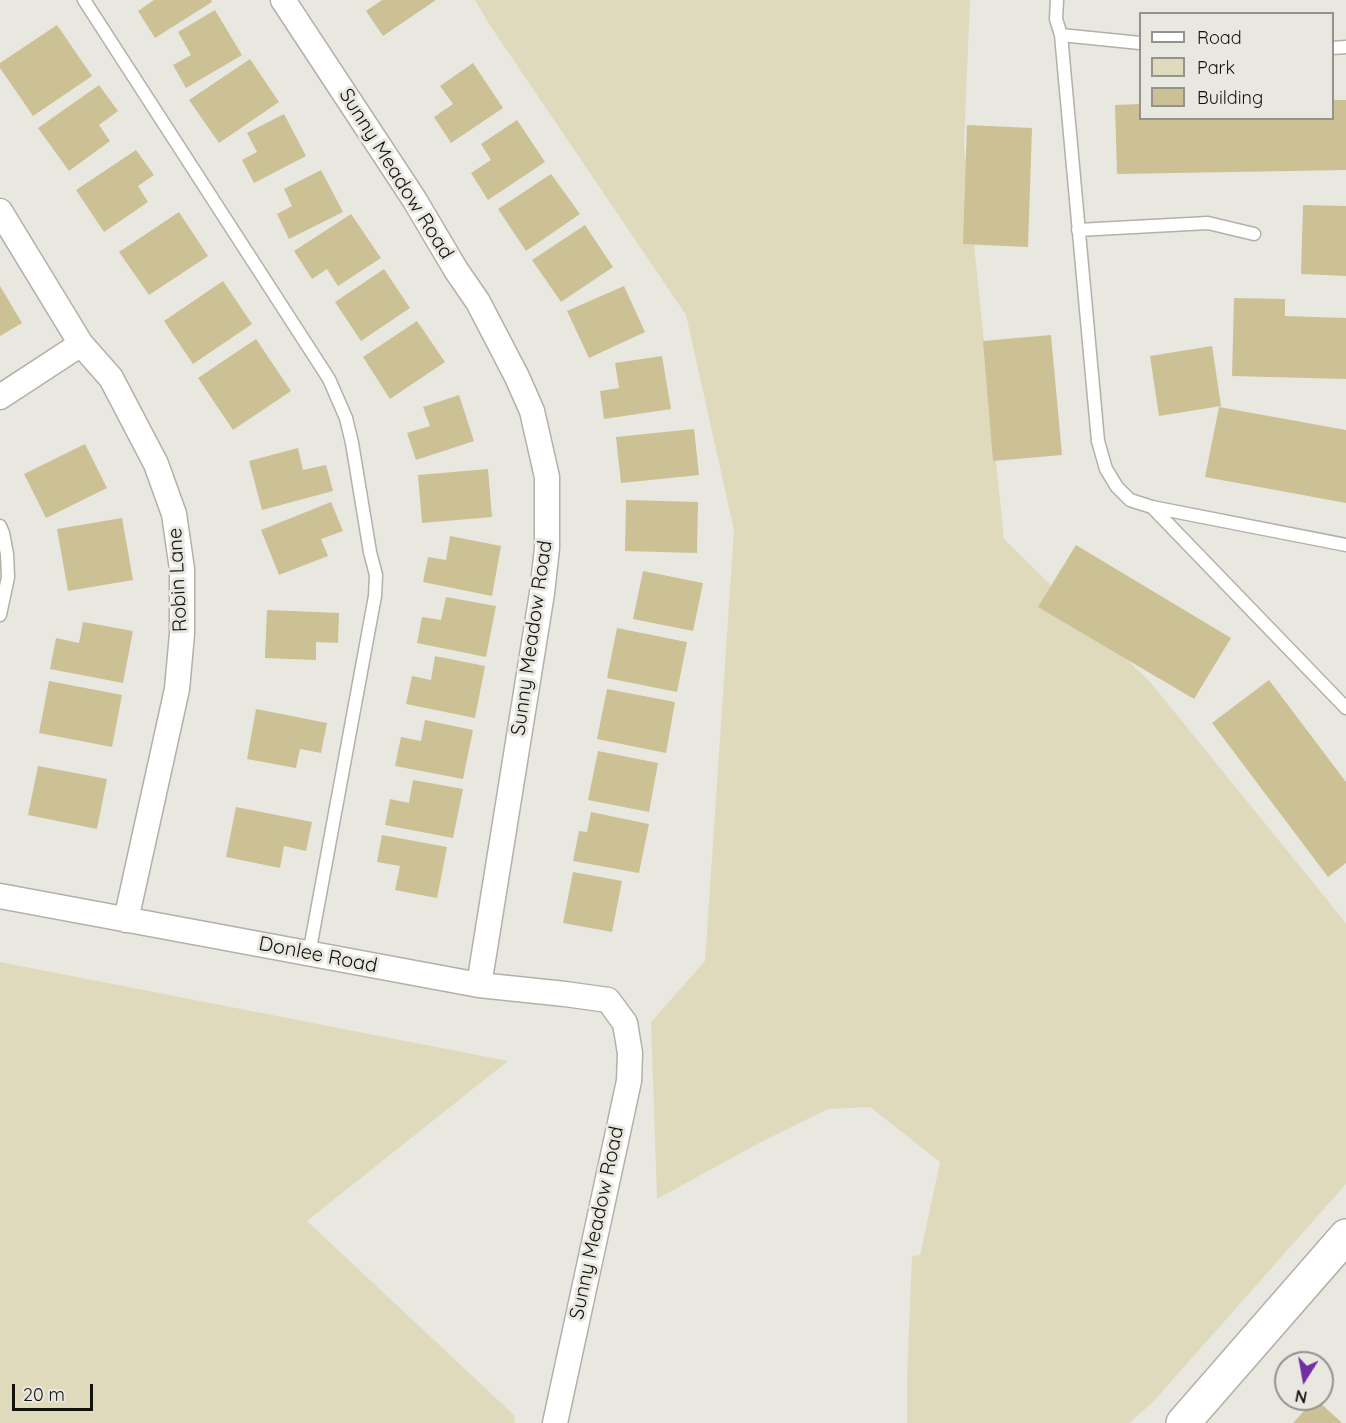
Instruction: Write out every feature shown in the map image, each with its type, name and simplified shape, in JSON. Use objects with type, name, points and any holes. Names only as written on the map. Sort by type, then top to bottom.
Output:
[{"type":"street","name":"Sunny Meadow Road","points":[[284,0],[414,198],[456,270],[478,302],[532,411],[547,477],[547,548],[542,593],[478,985]]},
{"type":"street","name":"Robin Lane","points":[[0,211],[81,344],[111,378],[156,464],[174,514],[182,569],[182,634],[177,689],[126,920]]},
{"type":"street","points":[[0,397],[81,344]]},
{"type":"street","name":"Donlee Road","points":[[0,896],[478,985],[608,1000],[625,1023]]},
{"type":"street","name":"Sunny Meadow Road","points":[[555,1423],[629,1081],[630,1053],[625,1023]]},
{"type":"street","points":[[1183,1423],[1346,1236]]},
{"type":"lane","points":[[84,0],[329,379],[346,418],[376,575],[375,596],[309,954]]},
{"type":"lane","points":[[1058,0],[1056,19],[1061,35],[1098,441],[1106,469],[1117,487],[1130,500],[1152,507],[1346,545]]},
{"type":"lane","points":[[1061,35],[1139,43]]},
{"type":"lane","points":[[1078,230],[1208,223],[1254,234]]},
{"type":"lane","points":[[1152,507],[1346,708]]},
{"type":"lane","points":[[0,526],[7,554],[8,577],[0,615]]},
{"type":"green space","points":[[475,0],[970,0],[964,145],[1004,539],[1151,683],[1346,923],[1346,1184],[1153,1402],[1129,1423],[907,1423],[912,1256],[920,1255],[940,1162],[870,1107],[828,1109],[759,1143],[657,1199],[651,1022],[705,961],[734,530],[686,315]]},
{"type":"green space","points":[[0,962],[508,1061],[307,1221],[515,1416],[514,1423],[0,1423]]},
{"type":"building","points":[[154,0],[211,0],[212,2],[155,38],[138,11]]},
{"type":"building","points":[[382,0],[436,0],[383,36],[366,11]]},
{"type":"building","points":[[215,10],[242,55],[186,88],[173,65],[191,55],[178,32]]},
{"type":"building","points":[[57,25],[92,76],[33,116],[0,68],[0,63]]},
{"type":"building","points":[[250,59],[279,102],[219,143],[189,100]]},
{"type":"building","points":[[473,63],[503,108],[451,143],[434,117],[453,104],[440,86]]},
{"type":"building","points":[[99,85],[118,111],[99,125],[110,141],[69,171],[38,128]]},
{"type":"building","points":[[1334,100],[1346,100],[1346,170],[1117,174],[1115,105],[1139,104],[1139,120],[1334,120]]},
{"type":"building","points":[[284,114],[306,156],[254,183],[242,160],[257,152],[247,133]]},
{"type":"building","points":[[517,120],[545,162],[488,200],[471,173],[491,160],[481,144]]},
{"type":"building","points":[[967,125],[1032,128],[1028,247],[963,244]]},
{"type":"building","points":[[136,150],[154,175],[138,186],[148,202],[104,232],[76,190]]},
{"type":"building","points":[[321,170],[343,212],[289,239],[277,214],[292,206],[284,189]]},
{"type":"building","points":[[551,174],[580,214],[526,251],[498,209]]},
{"type":"building","points":[[1303,205],[1346,206],[1346,276],[1301,274]]},
{"type":"building","points":[[179,212],[208,256],[149,295],[119,252]]},
{"type":"building","points":[[351,214],[381,258],[338,286],[327,269],[312,279],[294,251]]},
{"type":"building","points":[[585,225],[613,267],[561,302],[532,260]]},
{"type":"building","points":[[384,269],[410,308],[361,341],[335,302]]},
{"type":"building","points":[[223,281],[252,324],[193,364],[164,321]]},
{"type":"building","points":[[0,286],[22,323],[0,336]]},
{"type":"building","points":[[624,286],[645,332],[589,358],[567,311]]},
{"type":"building","points":[[1234,298],[1285,299],[1285,316],[1346,318],[1346,379],[1232,376]]},
{"type":"building","points":[[417,321],[445,362],[390,399],[363,357]]},
{"type":"building","points":[[1051,335],[1062,455],[993,461],[983,341]]},
{"type":"building","points":[[256,339],[291,391],[233,430],[198,378]]},
{"type":"building","points":[[1212,346],[1221,406],[1159,416],[1150,356]]},
{"type":"building","points":[[662,356],[671,409],[604,419],[600,391],[619,388],[615,363]]},
{"type":"building","points":[[459,395],[474,441],[416,460],[407,433],[430,426],[423,407]]},
{"type":"building","points":[[1219,407],[1346,430],[1346,503],[1205,477]]},
{"type":"building","points":[[694,429],[699,475],[621,483],[616,437]]},
{"type":"building","points":[[85,444],[107,488],[46,518],[24,474]]},
{"type":"building","points":[[298,448],[303,470],[326,465],[333,491],[262,510],[249,461]]},
{"type":"building","points":[[488,469],[492,517],[422,523],[418,475]]},
{"type":"building","points":[[626,500],[698,502],[697,553],[625,551]]},
{"type":"building","points":[[331,502],[343,531],[321,539],[328,556],[279,575],[261,530]]},
{"type":"building","points":[[122,518],[133,580],[68,591],[57,529]]},
{"type":"building","points":[[450,536],[501,546],[492,596],[423,582],[428,557],[446,560]]},
{"type":"building","points":[[1076,545],[1231,638],[1194,699],[1038,607]]},
{"type":"building","points":[[643,571],[703,583],[693,631],[633,619]]},
{"type":"building","points":[[446,597],[496,606],[486,657],[417,643],[422,617],[441,620]]},
{"type":"building","points":[[267,610],[339,613],[338,643],[316,642],[316,660],[265,658]]},
{"type":"building","points":[[83,622],[133,631],[123,683],[50,669],[56,638],[79,643]]},
{"type":"building","points":[[617,628],[687,642],[677,692],[607,678]]},
{"type":"building","points":[[435,656],[485,666],[475,718],[406,704],[412,676],[431,680]]},
{"type":"building","points":[[1269,680],[1346,782],[1346,863],[1328,877],[1212,723]]},
{"type":"building","points":[[49,681],[122,695],[112,747],[39,733]]},
{"type":"building","points":[[607,689],[675,702],[666,753],[597,739]]},
{"type":"building","points":[[256,709],[327,723],[321,753],[300,749],[296,768],[247,759]]},
{"type":"building","points":[[425,720],[473,730],[463,779],[395,766],[401,737],[421,741]]},
{"type":"building","points":[[598,751],[658,763],[649,812],[588,800]]},
{"type":"building","points":[[38,766],[107,779],[97,829],[28,815]]},
{"type":"building","points":[[413,780],[463,789],[453,838],[385,825],[390,799],[409,803]]},
{"type":"building","points":[[236,807],[312,822],[306,851],[284,846],[280,868],[226,857]]},
{"type":"building","points":[[591,812],[649,824],[639,873],[573,861],[579,831],[587,832]]},
{"type":"building","points":[[382,835],[447,847],[437,898],[395,890],[400,866],[377,862]]},
{"type":"building","points":[[573,872],[622,881],[612,932],[563,923]]},
{"type":"building","points":[[1304,1411],[1329,1411],[1342,1423],[1293,1423]]}]
